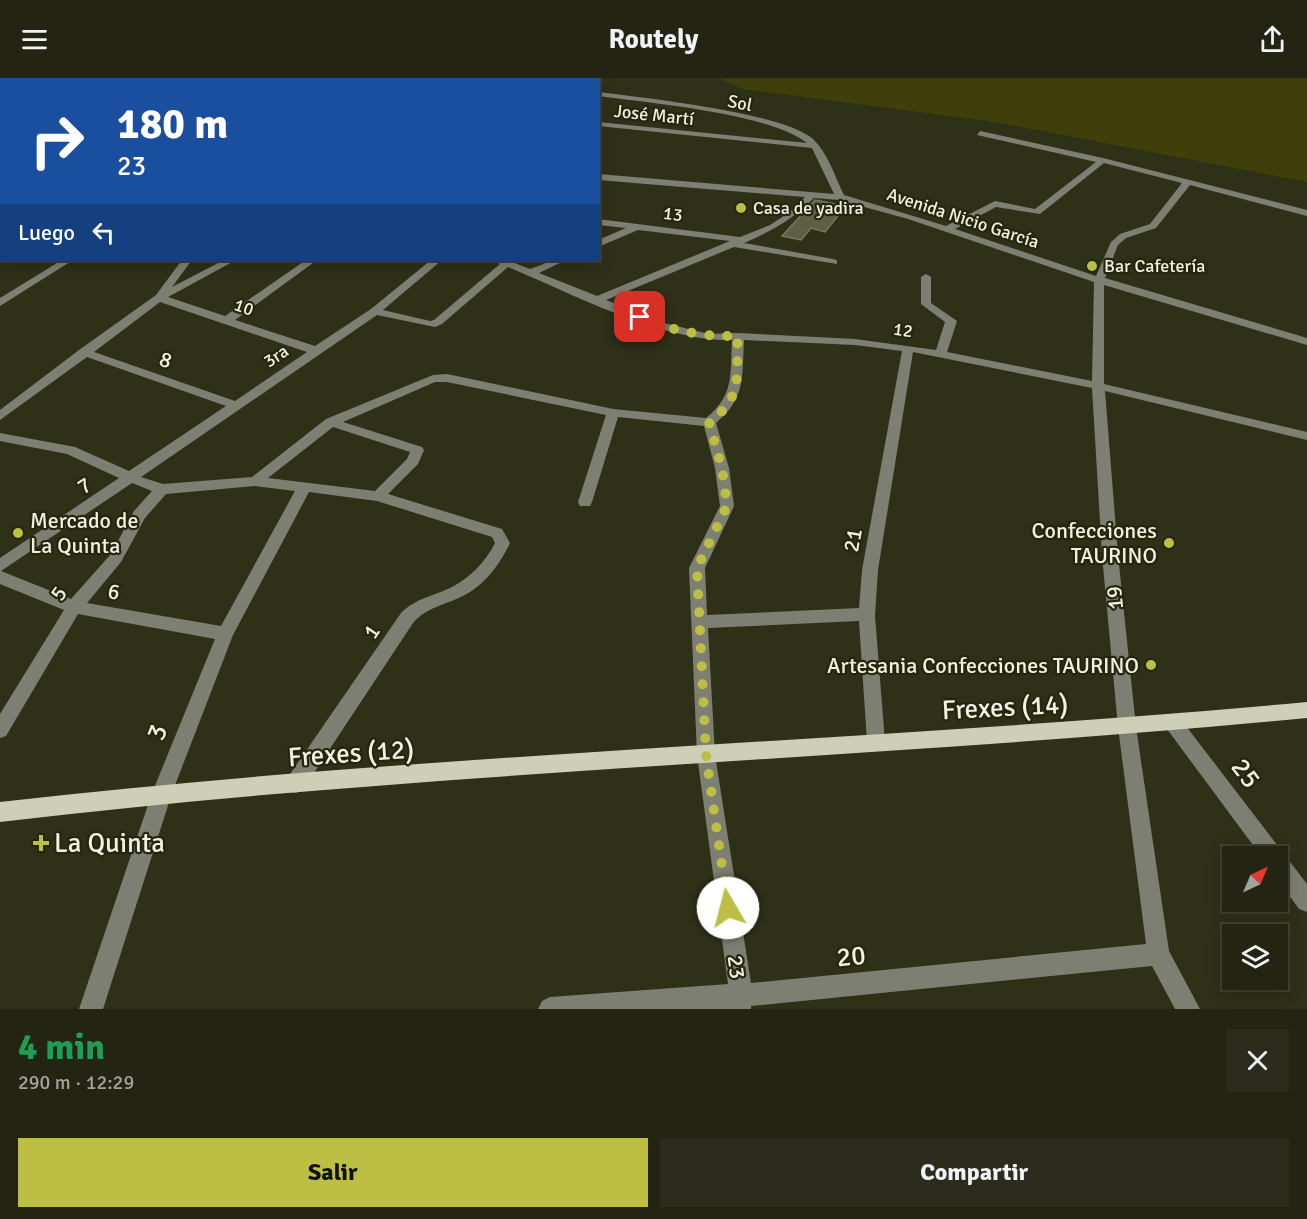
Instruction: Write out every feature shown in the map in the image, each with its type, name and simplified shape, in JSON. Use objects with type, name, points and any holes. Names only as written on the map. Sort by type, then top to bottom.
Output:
[{"type":"main road","name":"Frexes (14)","points":[[706,755],[1127,727],[1307,710]]},
{"type":"main road","name":"Frexes (12)","points":[[0,812],[162,793],[706,755]]},
{"type":"street","name":"Sol","points":[[600,94],[769,124],[808,139],[814,146]]},
{"type":"street","name":"José Martí","points":[[600,124],[814,146]]},
{"type":"street","points":[[980,133],[1103,160],[1307,213]]},
{"type":"street","points":[[814,146],[840,197]]},
{"type":"street","points":[[947,229],[995,204],[1036,212],[1103,160]]},
{"type":"street","name":"Avenida Nicio García","points":[[600,177],[840,197],[947,229],[1099,280],[1307,342]]},
{"type":"street","name":"19","points":[[1187,183],[1153,226],[1123,236],[1114,244],[1099,280],[1098,386],[1110,555],[1127,727],[1158,954],[1188,1009]]},
{"type":"street","points":[[599,299],[773,227],[793,214],[813,194]]},
{"type":"street","name":"13","points":[[600,222],[739,242],[833,262]]},
{"type":"street","points":[[600,243],[639,226]]},
{"type":"street","points":[[0,303],[66,261]]},
{"type":"street","points":[[159,298],[186,261]]},
{"type":"street","points":[[0,416],[83,352],[159,298],[229,261]]},
{"type":"street","points":[[227,320],[311,261]]},
{"type":"street","name":"3ra","points":[[131,478],[375,311],[436,261]]},
{"type":"street","points":[[375,311],[431,325],[438,322],[503,261]]},
{"type":"street","name":"12","points":[[503,261],[599,299],[661,327],[709,337],[738,336],[855,342],[908,348],[1098,386],[1307,436]]},
{"type":"street","points":[[532,272],[559,261]]},
{"type":"street","points":[[926,277],[926,303],[951,321],[941,354]]},
{"type":"street","name":"10","points":[[159,298],[317,351]]},
{"type":"street","points":[[255,481],[331,422],[420,383],[447,378],[613,413],[709,422],[724,412],[732,401],[738,382],[738,336]]},
{"type":"street","name":"21","points":[[876,742],[867,616],[870,570],[908,348]]},
{"type":"street","name":"8","points":[[83,352],[235,405]]},
{"type":"street","points":[[585,502],[613,413]]},
{"type":"street","points":[[0,437],[70,450],[131,478],[162,489],[255,481],[378,496],[413,461],[417,450],[331,422]]},
{"type":"street","name":"23","points":[[709,422],[722,468],[727,506],[697,568],[706,755],[740,1002]]},
{"type":"street","name":"7","points":[[0,566],[131,478]]},
{"type":"street","name":"3","points":[[91,1009],[162,793],[225,634],[304,488]]},
{"type":"street","name":"5","points":[[0,730],[74,607],[116,558],[139,515],[162,489]]},
{"type":"street","name":"1","points":[[295,784],[407,618],[416,608],[431,599],[457,592],[470,584],[499,553],[503,543],[497,533],[378,496]]},
{"type":"street","name":"6","points":[[0,577],[74,607],[225,634]]},
{"type":"street","points":[[700,622],[854,614],[867,616]]},
{"type":"street","name":"25","points":[[1173,723],[1265,846]]},
{"type":"street","points":[[1288,876],[1307,901]]},
{"type":"street","name":"20","points":[[550,1009],[740,1002],[1158,954]]},
{"type":"shaded area","points":[[718,78],[1307,78],[1307,182],[995,122],[743,89]]},
{"type":"building","points":[[815,200],[846,206],[825,232],[811,228],[801,240],[782,236]]},
{"type":"place","name":"Casa de yadira","points":[[741,208]]},
{"type":"place","name":"Bar Cafetería","points":[[1092,266]]},
{"type":"place","name":"Mercado de La Quinta","points":[[18,533]]},
{"type":"place","name":"Confecciones TAURINO","points":[[1169,543]]},
{"type":"place","name":"Artesania Confecciones TAURINO","points":[[1151,665]]},
{"type":"place","name":"La Quinta","points":[[41,843]]},
{"type":"route","points":[[640,317],[661,327],[709,337],[738,336],[736,360],[738,382],[732,401],[724,412],[709,422],[722,468],[727,506],[697,568],[706,755],[728,908]]}]
